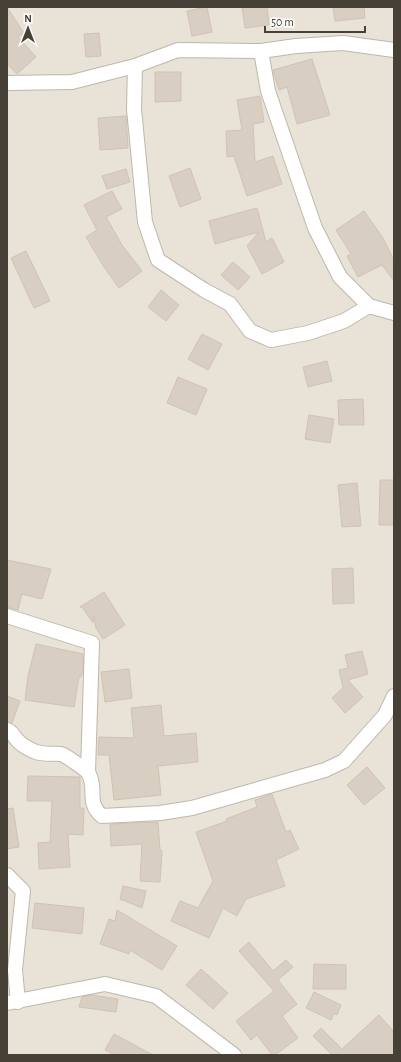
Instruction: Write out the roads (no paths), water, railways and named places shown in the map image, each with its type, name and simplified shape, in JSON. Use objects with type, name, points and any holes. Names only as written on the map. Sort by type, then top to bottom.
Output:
[{"type":"street","points":[[7,83],[72,82],[135,66],[178,50],[261,51],[296,46],[343,43],[394,50]]},
{"type":"street","points":[[261,51],[268,91],[315,228],[340,277],[369,306],[394,313]]},
{"type":"street","points":[[135,66],[134,110],[146,222],[158,260],[204,290],[230,304],[250,331],[271,340],[308,332],[344,321],[369,306]]},
{"type":"street","points":[[7,616],[92,643],[88,772],[92,784],[93,805],[97,812],[102,816],[160,813],[192,808],[325,770],[344,761],[385,715],[394,696]]},
{"type":"street","points":[[7,730],[12,732],[18,741],[36,752],[52,755],[62,754],[88,772]]},
{"type":"street","points":[[7,875],[23,891],[12,1003],[105,984],[156,996],[234,1055]]}]
